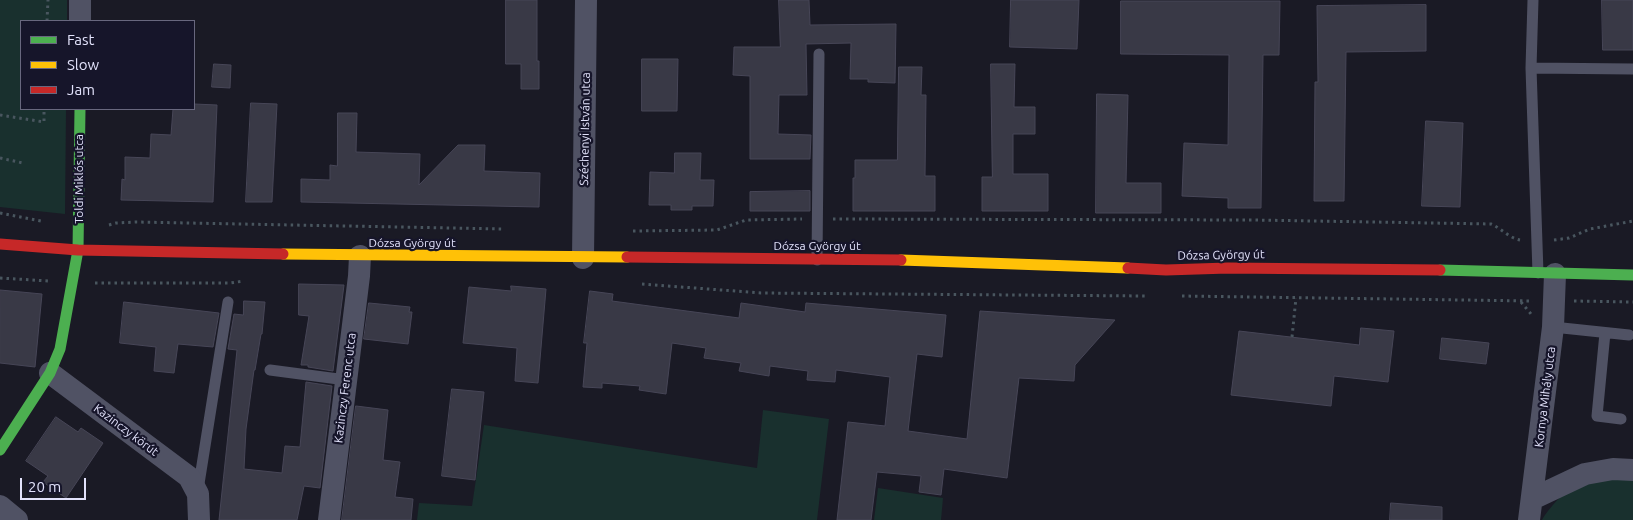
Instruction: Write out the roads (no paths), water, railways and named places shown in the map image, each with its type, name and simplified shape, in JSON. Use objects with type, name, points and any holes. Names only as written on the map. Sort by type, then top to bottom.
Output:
[{"type":"main road","name":"Toldi Miklós utca","points":[[78,250],[80,110]]},
{"type":"main road","name":"Dózsa György út","points":[[0,244],[78,250],[360,256],[927,260],[1166,270],[1228,268],[1410,269],[1633,275]]},
{"type":"main road","points":[[0,450],[50,373],[60,349],[74,282],[78,250]]},
{"type":"street","points":[[80,0],[80,20]]},
{"type":"street","name":"Széchenyi István utca","points":[[583,258],[586,0]]},
{"type":"street","name":"Kazinczy Ferenc utca","points":[[329,520],[360,256]]},
{"type":"street","name":"Kornya Mihály utca","points":[[1530,510],[1553,327],[1554,300],[1546,273]]},
{"type":"street","name":"Kazinczy körút","points":[[50,373],[189,477],[198,494]]},
{"type":"street","points":[[1530,510],[1585,474],[1612,469],[1633,470]]},
{"type":"street","points":[[198,494],[198,520]]},
{"type":"street","points":[[0,506],[17,520]]},
{"type":"lane","points":[[1533,0],[1531,68],[1546,273]]},
{"type":"lane","points":[[817,260],[819,54]]},
{"type":"lane","points":[[1531,68],[1633,69]]},
{"type":"lane","points":[[198,494],[228,302]]},
{"type":"lane","points":[[1553,327],[1629,335]]},
{"type":"lane","points":[[1605,333],[1597,416],[1621,419]]},
{"type":"lane","points":[[270,370],[346,380]]}]
